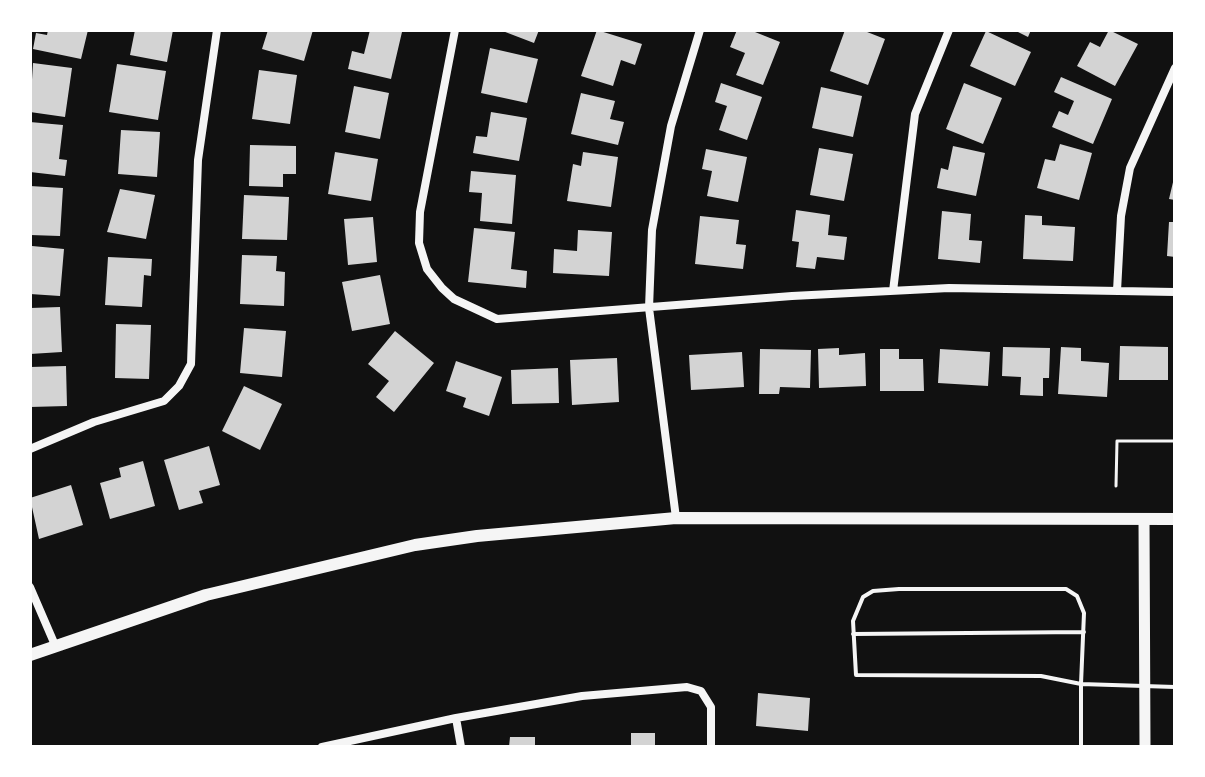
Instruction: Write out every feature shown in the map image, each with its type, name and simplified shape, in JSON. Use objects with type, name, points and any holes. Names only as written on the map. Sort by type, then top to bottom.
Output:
[{"type":"main road","points":[[30,655],[206,595],[415,545],[676,518],[1175,519]]},
{"type":"street","points":[[30,449],[94,422],[164,401],[179,386],[191,364],[198,160],[217,30]]},
{"type":"street","points":[[455,30],[420,212],[419,243],[427,269],[454,299],[497,319],[893,291],[1175,292]]},
{"type":"street","points":[[676,518],[649,308],[652,230],[668,140],[700,30]]},
{"type":"street","points":[[893,291],[915,114],[949,30]]},
{"type":"street","points":[[1117,291],[1121,216],[1130,168],[1175,68]]},
{"type":"street","points":[[1144,519],[1145,747]]},
{"type":"street","points":[[30,587],[55,645]]},
{"type":"street","points":[[322,747],[456,718],[582,696],[687,687],[701,691],[711,707],[711,747]]},
{"type":"street","points":[[456,718],[461,747]]},
{"type":"lane","points":[[1081,747],[1081,684],[1084,613],[1077,596],[1066,589],[899,589],[873,591],[863,597],[853,621],[856,675],[1041,676],[1081,684],[1175,687]]},
{"type":"lane","points":[[853,634],[1084,632]]},
{"type":"path","points":[[1116,486],[1117,441],[1175,441]]},
{"type":"building","points":[[48,30],[88,30],[81,59],[33,49],[36,33],[47,35]]},
{"type":"building","points":[[135,30],[173,30],[167,62],[130,55]]},
{"type":"building","points":[[268,30],[313,30],[304,61],[262,49]]},
{"type":"building","points":[[370,30],[402,32],[391,79],[348,69],[352,51],[364,54]]},
{"type":"building","points":[[500,30],[539,30],[534,43]]},
{"type":"building","points":[[597,30],[642,44],[635,65],[621,60],[613,86],[581,76]]},
{"type":"building","points":[[737,30],[750,30],[780,42],[763,85],[736,75],[745,53],[730,47]]},
{"type":"building","points":[[845,30],[862,30],[885,39],[868,85],[830,71]]},
{"type":"building","points":[[1014,30],[1031,30],[1028,37]]},
{"type":"building","points":[[1109,30],[1138,44],[1115,86],[1077,66],[1090,42],[1100,47]]},
{"type":"building","points":[[986,31],[1031,52],[1015,86],[970,66]]},
{"type":"building","points":[[490,48],[538,59],[527,103],[481,93]]},
{"type":"building","points":[[33,63],[72,68],[65,117],[30,112]]},
{"type":"building","points":[[117,64],[166,71],[158,120],[109,112]]},
{"type":"building","points":[[259,70],[297,75],[290,124],[252,119]]},
{"type":"building","points":[[1061,77],[1112,99],[1093,144],[1052,127],[1059,111],[1068,115],[1074,101],[1054,92]]},
{"type":"building","points":[[721,83],[762,97],[747,140],[719,130],[727,106],[715,102]]},
{"type":"building","points":[[964,83],[1002,98],[983,144],[946,129]]},
{"type":"building","points":[[354,86],[389,93],[380,139],[345,132]]},
{"type":"building","points":[[821,87],[862,96],[853,137],[812,128]]},
{"type":"building","points":[[581,93],[615,101],[610,119],[624,122],[618,145],[571,134]]},
{"type":"building","points":[[491,112],[527,118],[519,161],[473,153],[476,136],[487,137]]},
{"type":"building","points":[[30,122],[63,125],[59,159],[67,160],[65,176],[30,172]]},
{"type":"building","points":[[121,130],[160,132],[157,177],[118,174]]},
{"type":"building","points":[[1060,144],[1092,153],[1079,200],[1037,188],[1045,159],[1055,161]]},
{"type":"building","points":[[250,145],[296,146],[296,174],[283,174],[283,187],[249,186]]},
{"type":"building","points":[[953,146],[985,153],[976,196],[937,188],[941,168],[948,170]]},
{"type":"building","points":[[819,148],[853,154],[844,201],[810,195]]},
{"type":"building","points":[[706,149],[747,157],[738,202],[707,196],[712,171],[702,169]]},
{"type":"building","points":[[335,152],[378,159],[371,201],[328,194]]},
{"type":"building","points":[[583,152],[618,157],[611,207],[567,201],[573,164],[581,166]]},
{"type":"building","points":[[471,171],[516,175],[512,224],[480,221],[482,193],[469,192]]},
{"type":"building","points":[[1175,178],[1175,200],[1169,199]]},
{"type":"building","points":[[30,186],[63,188],[60,236],[30,235]]},
{"type":"building","points":[[120,189],[155,195],[146,239],[107,232]]},
{"type":"building","points":[[244,195],[289,197],[287,240],[242,239]]},
{"type":"building","points":[[796,210],[830,215],[828,235],[847,237],[844,260],[817,257],[815,269],[796,267],[799,242],[792,241]]},
{"type":"building","points":[[942,211],[971,214],[969,240],[982,241],[980,263],[938,259]]},
{"type":"building","points":[[1025,215],[1042,216],[1042,225],[1075,227],[1073,261],[1023,259]]},
{"type":"building","points":[[700,216],[739,220],[736,244],[746,245],[743,269],[695,264]]},
{"type":"building","points":[[373,217],[377,262],[348,265],[344,219]]},
{"type":"building","points":[[1169,222],[1175,222],[1175,257],[1167,256]]},
{"type":"building","points":[[474,228],[515,232],[511,269],[527,271],[526,288],[468,282]]},
{"type":"building","points":[[578,230],[612,232],[609,276],[553,273],[554,249],[577,251]]},
{"type":"building","points":[[32,246],[64,249],[60,296],[30,294]]},
{"type":"building","points":[[242,255],[277,256],[276,271],[285,272],[284,306],[240,304]]},
{"type":"building","points":[[108,257],[152,259],[151,276],[144,275],[142,307],[105,305]]},
{"type":"building","points":[[380,275],[390,324],[352,331],[342,282]]},
{"type":"building","points":[[60,307],[62,352],[30,354],[30,308]]},
{"type":"building","points":[[116,324],[151,325],[149,379],[115,378]]},
{"type":"building","points":[[244,328],[286,331],[282,377],[240,373]]},
{"type":"building","points":[[395,331],[434,363],[394,412],[376,397],[389,381],[368,364]]},
{"type":"building","points":[[1120,346],[1168,347],[1168,380],[1119,380]]},
{"type":"building","points":[[1003,347],[1050,348],[1049,378],[1043,378],[1043,396],[1020,395],[1021,377],[1002,376]]},
{"type":"building","points":[[1061,347],[1081,348],[1081,361],[1109,363],[1107,397],[1058,394]]},
{"type":"building","points":[[839,348],[839,355],[865,353],[866,386],[819,388],[818,349]]},
{"type":"building","points":[[760,349],[811,350],[810,388],[780,387],[779,394],[759,394]]},
{"type":"building","points":[[880,349],[899,349],[899,359],[923,359],[924,391],[880,391]]},
{"type":"building","points":[[940,349],[990,352],[988,386],[938,383]]},
{"type":"building","points":[[742,352],[744,387],[691,390],[689,355]]},
{"type":"building","points":[[617,358],[619,402],[572,405],[570,360]]},
{"type":"building","points":[[456,361],[502,377],[489,416],[463,407],[466,398],[446,391]]},
{"type":"building","points":[[66,366],[67,406],[30,407],[30,367]]},
{"type":"building","points":[[558,368],[559,403],[512,404],[511,370]]},
{"type":"building","points":[[244,386],[282,404],[260,450],[222,431]]},
{"type":"building","points":[[209,446],[220,485],[199,491],[203,503],[179,510],[164,460]]},
{"type":"building","points":[[143,461],[155,506],[110,519],[100,483],[121,477],[119,468]]},
{"type":"building","points":[[71,485],[83,525],[39,539],[30,498]]},
{"type":"building","points":[[758,693],[810,698],[808,731],[756,726]]},
{"type":"building","points":[[631,733],[655,733],[655,747],[631,747]]},
{"type":"building","points":[[510,737],[535,737],[535,747],[509,747]]}]
